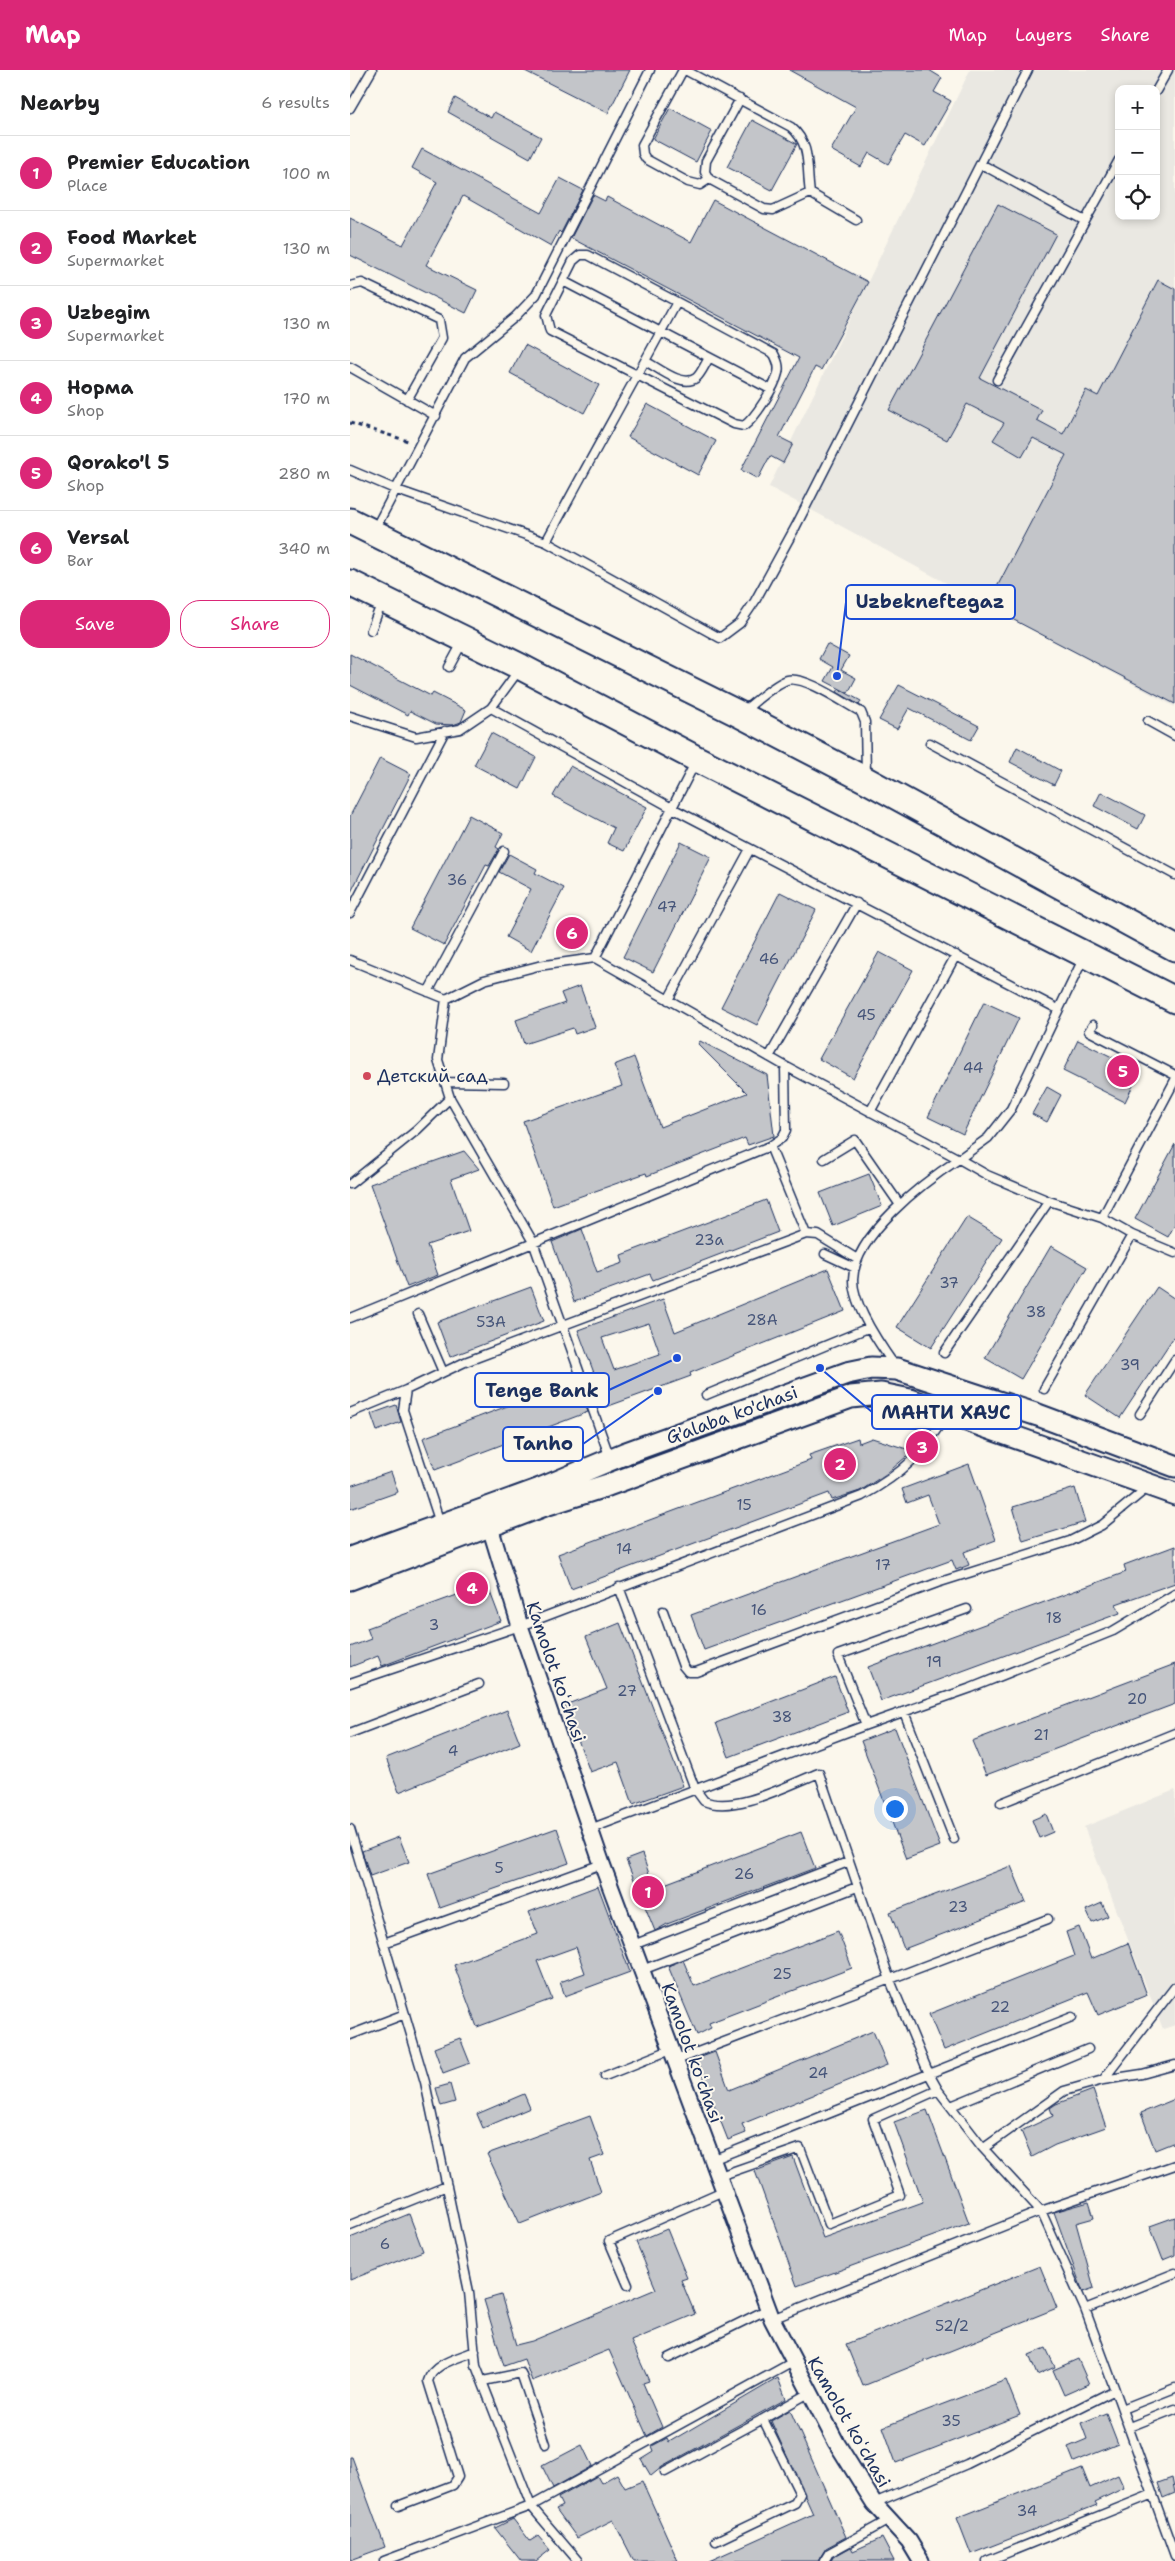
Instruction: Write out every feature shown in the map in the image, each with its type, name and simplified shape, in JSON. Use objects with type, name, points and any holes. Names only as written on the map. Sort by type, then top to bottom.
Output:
[{"type":"highway","points":[[350,521],[374,531],[739,714],[866,780],[1175,948]]},
{"type":"highway","points":[[350,583],[521,667],[1175,1000]]},
{"type":"main road","name":"G'alaba ko'chasi","points":[[350,1578],[490,1527],[545,1504],[626,1463],[847,1373],[870,1368],[897,1369],[1038,1415],[1175,1466]]},
{"type":"main road","name":"G'alaba ko'chasi","points":[[350,1558],[540,1489],[851,1397],[881,1394],[910,1400],[1175,1494]]},
{"type":"main road","points":[[1088,1463],[1102,1439]]},
{"type":"street","name":"Kamolot koʻchasi","points":[[490,1527],[520,1626],[602,1864],[770,2314],[810,2393],[874,2503],[909,2541],[921,2561]]},
{"type":"lane","points":[[350,108],[372,70]]},
{"type":"lane","points":[[374,531],[465,358],[515,316],[536,295],[650,70]]},
{"type":"lane","points":[[709,178],[700,185],[688,182],[646,159],[642,154],[642,145],[684,70],[740,99],[802,136],[807,150],[810,193]]},
{"type":"lane","points":[[350,470],[397,490],[546,542],[720,638],[740,624],[755,601],[796,526],[1028,70]]},
{"type":"lane","points":[[1159,85],[1168,70]]},
{"type":"lane","points":[[740,99],[706,162],[705,172],[709,178],[764,209],[773,210],[810,193]]},
{"type":"lane","points":[[981,164],[1085,221]]},
{"type":"lane","points":[[996,380],[1115,167]]},
{"type":"lane","points":[[810,193],[856,220]]},
{"type":"lane","points":[[580,255],[588,255],[677,302],[774,354],[778,362],[779,372],[752,420],[744,426],[734,424],[550,331],[546,315],[573,261],[580,255]]},
{"type":"lane","points":[[563,281],[770,389]]},
{"type":"lane","points":[[350,286],[362,283],[438,320],[442,338],[407,400]]},
{"type":"lane","points":[[546,542],[677,302]]},
{"type":"lane","points":[[645,360],[680,380],[690,380],[696,377],[709,358]]},
{"type":"lane","points":[[351,368],[436,416]]},
{"type":"lane","points":[[371,630],[384,599]]},
{"type":"lane","points":[[450,667],[464,639]]},
{"type":"lane","points":[[351,719],[416,737],[460,729],[491,708],[521,667]]},
{"type":"lane","points":[[739,714],[785,680],[794,679],[805,682],[860,712],[864,722],[866,780]]},
{"type":"lane","points":[[491,708],[672,808],[1058,1009]]},
{"type":"lane","points":[[1148,722],[1175,736]]},
{"type":"lane","points":[[350,913],[445,731]]},
{"type":"lane","points":[[930,743],[1175,875]]},
{"type":"lane","points":[[595,958],[697,758]]},
{"type":"lane","points":[[668,1000],[750,849]]},
{"type":"lane","points":[[428,992],[504,851]]},
{"type":"lane","points":[[769,1057],[857,903]]},
{"type":"lane","points":[[897,1369],[868,1328],[853,1282],[856,1264],[871,1237],[900,1205],[929,1179],[959,1160],[988,1138],[1011,1109],[1086,954]]},
{"type":"lane","points":[[870,1112],[956,956]]},
{"type":"lane","points":[[350,960],[446,999],[484,980],[538,966],[595,958],[785,1066],[987,1175],[1049,1201],[1102,1218],[1132,1235],[1175,1253]]},
{"type":"lane","points":[[446,999],[438,1060],[450,1098],[532,1242],[564,1326],[626,1463]]},
{"type":"lane","points":[[1093,1024],[1089,1031],[1175,1075]]},
{"type":"lane","points":[[350,1318],[770,1146],[782,1138],[786,1130],[785,1066]]},
{"type":"lane","points":[[1102,1218],[1175,1080]]},
{"type":"lane","points":[[445,1082],[504,1083]]},
{"type":"lane","points":[[350,1184],[417,1130],[450,1098]]},
{"type":"lane","points":[[824,1159],[855,1140],[900,1205]]},
{"type":"lane","points":[[770,1146],[806,1234]]},
{"type":"lane","points":[[944,1353],[1049,1201]]},
{"type":"lane","points":[[350,1413],[406,1390],[465,1362],[806,1234],[818,1235],[856,1264]]},
{"type":"lane","points":[[1044,1389],[1132,1235]]},
{"type":"lane","points":[[825,1254],[856,1264]]},
{"type":"lane","points":[[418,1314],[443,1372]]},
{"type":"lane","points":[[706,1395],[868,1328]]},
{"type":"lane","points":[[1140,1414],[1175,1360]]},
{"type":"lane","points":[[406,1390],[403,1410],[441,1525]]},
{"type":"lane","points":[[350,1683],[520,1626],[862,1496],[891,1480],[915,1460],[948,1414]]},
{"type":"lane","points":[[663,1611],[683,1666],[688,1672],[696,1672],[937,1583],[1070,1540],[1102,1525],[1151,1485]]},
{"type":"lane","points":[[620,1587],[695,1789],[704,1800],[727,1805],[818,1773],[890,1980],[929,2074],[938,2090],[984,2148],[1041,2211],[1086,2309],[1175,2556]]},
{"type":"lane","points":[[590,1829],[866,1725],[971,1688],[1113,1631],[1175,1594]]},
{"type":"lane","points":[[866,1725],[838,1655],[967,1609]]},
{"type":"lane","points":[[350,1733],[479,1684]]},
{"type":"lane","points":[[904,1712],[954,1839]]},
{"type":"lane","points":[[1001,1803],[1175,1732]]},
{"type":"lane","points":[[350,1829],[425,2082],[469,2292],[476,2366],[531,2506],[578,2561]]},
{"type":"lane","points":[[633,1945],[848,1862]]},
{"type":"lane","points":[[384,1942],[602,1864]]},
{"type":"lane","points":[[642,1970],[857,1887]]},
{"type":"lane","points":[[605,2076],[890,1980],[1048,1919]]},
{"type":"lane","points":[[1103,2080],[1175,1987]]},
{"type":"lane","points":[[350,2035],[405,2014]]},
{"type":"lane","points":[[711,2160],[1072,2017]]},
{"type":"lane","points":[[951,2106],[1088,2050]]},
{"type":"lane","points":[[984,2148],[1064,2091],[1103,2080],[1142,2074],[1175,2065]]},
{"type":"lane","points":[[628,2285],[609,2241],[720,2184],[800,2148],[829,2224],[900,2195],[873,2119],[938,2090]]},
{"type":"lane","points":[[669,2358],[770,2314],[1041,2211],[1175,2165]]},
{"type":"lane","points":[[350,2225],[447,2186]]},
{"type":"lane","points":[[1086,2309],[1175,2273]]},
{"type":"lane","points":[[398,2506],[453,2484],[458,2477],[428,2380],[430,2374],[439,2366],[475,2351]]},
{"type":"lane","points":[[384,2561],[531,2506],[793,2362]]},
{"type":"lane","points":[[482,2381],[521,2373],[545,2444]]},
{"type":"lane","points":[[1122,2409],[1175,2388]]},
{"type":"lane","points":[[874,2503],[967,2464],[1115,2390]]},
{"type":"lane","points":[[665,2472],[810,2393]]},
{"type":"lane","points":[[1129,2427],[1175,2409]]},
{"type":"lane","points":[[716,2541],[795,2503],[800,2494],[763,2419]]},
{"type":"lane","points":[[987,2561],[1153,2494]]},
{"type":"lane","points":[[824,2561],[829,2553],[889,2520]]},
{"type":"path","points":[[350,422],[420,446]]},
{"type":"shaded area","points":[[970,70],[1175,70],[1175,707],[769,487]]},
{"type":"shaded area","points":[[1175,1790],[1175,2025],[1163,2029],[1084,1827]]},
{"type":"building","points":[[523,70],[630,70],[608,113]]},
{"type":"building","points":[[789,70],[929,70],[942,78],[934,92],[951,101],[925,146],[905,135],[888,164],[869,153],[861,167],[831,150],[856,107]]},
{"type":"building","points":[[455,98],[491,118],[494,112],[541,137],[530,158],[448,112]]},
{"type":"building","points":[[670,108],[712,131],[696,162],[653,139]]},
{"type":"building","points":[[752,120],[797,144],[772,190],[727,167]]},
{"type":"building","points":[[422,149],[541,213],[560,178],[583,190],[561,233],[559,231],[551,246],[463,196],[426,265],[477,290],[466,313],[350,255],[350,218],[403,245],[437,182],[412,168]]},
{"type":"building","points":[[593,195],[605,201],[607,197],[691,242],[713,200],[868,282],[821,370],[815,367],[779,437],[793,444],[783,463],[770,456],[758,479],[741,470],[799,358],[571,238]]},
{"type":"building","points":[[998,204],[1056,234],[980,378],[1042,410],[1037,420],[1063,434],[1086,390],[1098,396],[1158,280],[1175,289],[1175,704],[987,606],[1066,455],[1033,438],[1022,457],[993,440],[1004,423],[967,404],[947,440],[889,410]]},
{"type":"building","points":[[525,345],[599,385],[584,413],[510,373]]},
{"type":"building","points":[[647,404],[716,441],[698,475],[628,437]]},
{"type":"building","points":[[827,644],[849,656],[841,670],[856,678],[848,693],[825,681],[833,667],[819,659]]},
{"type":"building","points":[[350,654],[431,696],[433,693],[466,710],[461,722],[453,725],[436,724],[410,711],[408,715],[350,685]]},
{"type":"building","points":[[899,685],[979,726],[971,740],[909,708],[897,729],[879,720]]},
{"type":"building","points":[[839,689],[861,701],[859,705],[837,692]]},
{"type":"building","points":[[491,733],[536,757],[520,789],[474,765]]},
{"type":"building","points":[[1017,747],[1061,771],[1054,785],[1010,762]]},
{"type":"building","points":[[380,758],[411,774],[350,894],[350,816]]},
{"type":"building","points":[[570,766],[647,807],[624,851],[607,843],[614,828],[553,796]]},
{"type":"building","points":[[1101,792],[1145,815],[1138,829],[1094,806]]},
{"type":"building","points":[[469,815],[503,833],[496,847],[499,849],[489,866],[486,865],[444,945],[410,928]]},
{"type":"building","points":[[681,842],[711,857],[653,972],[623,957]]},
{"type":"building","points":[[509,854],[537,869],[535,873],[564,888],[531,951],[506,937],[531,889],[499,872]]},
{"type":"building","points":[[780,892],[816,910],[757,1025],[721,1007]]},
{"type":"building","points":[[879,952],[913,970],[853,1078],[819,1059]]},
{"type":"building","points":[[580,986],[595,1027],[575,1034],[573,1028],[524,1044],[516,1020],[565,1003],[561,993]]},
{"type":"building","points":[[984,1002],[1019,1018],[963,1134],[928,1117]]},
{"type":"building","points":[[1078,1040],[1140,1071],[1125,1102],[1063,1071]]},
{"type":"building","points":[[700,1041],[767,1075],[774,1136],[748,1145],[745,1138],[647,1176],[646,1173],[553,1206],[523,1121],[622,1086],[614,1065],[634,1057],[660,1127],[747,1093],[698,1044]]},
{"type":"building","points":[[1047,1087],[1061,1095],[1047,1122],[1032,1114]]},
{"type":"building","points":[[1175,1144],[1175,1224],[1168,1237],[1135,1219]]},
{"type":"building","points":[[464,1151],[479,1169],[451,1179],[469,1231],[427,1245],[438,1275],[407,1287],[370,1184]]},
{"type":"building","points":[[869,1174],[882,1206],[833,1226],[820,1193]]},
{"type":"building","points":[[766,1200],[778,1232],[653,1280],[650,1274],[574,1302],[552,1242],[582,1229],[597,1272],[623,1263],[621,1255]]},
{"type":"building","points":[[967,1217],[1002,1238],[931,1348],[897,1327]]},
{"type":"building","points":[[1051,1246],[1087,1267],[1021,1379],[985,1358]]},
{"type":"building","points":[[828,1269],[845,1311],[690,1373],[691,1376],[606,1407],[605,1405],[598,1408],[587,1376],[594,1373],[578,1330],[663,1299],[675,1332]],"holes":[[[649,1323],[660,1354],[614,1370],[602,1338]]]},
{"type":"building","points":[[531,1287],[544,1321],[450,1357],[437,1322]]},
{"type":"building","points":[[1157,1287],[1175,1299],[1175,1335],[1120,1418],[1085,1395]]},
{"type":"building","points":[[576,1380],[588,1412],[435,1470],[423,1438]]},
{"type":"building","points":[[396,1405],[401,1422],[377,1431],[371,1414]]},
{"type":"building","points":[[858,1438],[859,1443],[872,1438],[913,1451],[886,1474],[860,1491],[832,1500],[829,1493],[571,1589],[558,1554],[811,1460],[809,1455]]},
{"type":"building","points":[[969,1464],[996,1540],[964,1552],[969,1565],[956,1570],[952,1560],[704,1650],[691,1615],[939,1524],[928,1495],[907,1503],[902,1489]]},
{"type":"building","points":[[391,1472],[398,1492],[350,1509],[350,1486]]},
{"type":"building","points":[[1075,1488],[1085,1522],[1023,1541],[1013,1507]]},
{"type":"building","points":[[1175,1546],[1175,1583],[1116,1604],[1120,1613],[881,1701],[868,1667],[1126,1572],[1124,1565]]},
{"type":"building","points":[[487,1584],[501,1621],[382,1666],[378,1656],[350,1667],[350,1647],[371,1639],[367,1628]]},
{"type":"building","points":[[620,1623],[683,1786],[633,1804],[618,1762],[590,1772],[565,1705],[607,1689],[586,1637]]},
{"type":"building","points":[[1175,1664],[1175,1704],[986,1775],[972,1741]]},
{"type":"building","points":[[835,1677],[848,1712],[729,1757],[716,1723]]},
{"type":"building","points":[[507,1710],[520,1743],[399,1792],[386,1758]]},
{"type":"building","points":[[895,1728],[940,1846],[906,1859],[861,1741]]},
{"type":"building","points":[[1046,1814],[1053,1832],[1039,1838],[1032,1820]]},
{"type":"building","points":[[557,1828],[569,1863],[440,1908],[428,1874]]},
{"type":"building","points":[[801,1832],[815,1868],[667,1924],[655,1931],[626,1860],[642,1854],[654,1888]]},
{"type":"building","points":[[399,1837],[409,1862],[370,1876],[362,1851]]},
{"type":"building","points":[[1011,1866],[1026,1902],[904,1949],[890,1912]]},
{"type":"building","points":[[598,1886],[630,1972],[565,1996],[560,1982],[585,1973],[576,1947],[537,1961],[552,1999],[477,2027],[454,1965],[538,1934],[529,1912]]},
{"type":"building","points":[[1102,1903],[1108,1916],[1092,1923],[1086,1910]]},
{"type":"building","points":[[1079,1927],[1091,1959],[1128,1943],[1147,1995],[1098,2015],[1088,1992],[944,2050],[929,2014],[1074,1956],[1066,1932]]},
{"type":"building","points":[[838,1931],[852,1968],[709,2023],[711,2028],[697,2035],[668,1966],[683,1960],[694,1986]]},
{"type":"building","points":[[873,2031],[887,2065],[742,2124],[746,2133],[728,2140],[696,2059],[715,2052],[729,2090]]},
{"type":"building","points":[[460,2038],[470,2063],[443,2073],[434,2048]]},
{"type":"building","points":[[450,2084],[455,2102],[441,2106],[436,2088]]},
{"type":"building","points":[[1093,2090],[1106,2127],[1055,2145],[1032,2157],[1021,2131],[1053,2116],[1050,2108],[1056,2104]]},
{"type":"building","points":[[524,2094],[530,2108],[483,2128],[477,2114]]},
{"type":"building","points":[[1175,2099],[1175,2142],[1155,2150],[1141,2113]]},
{"type":"building","points":[[927,2110],[969,2223],[797,2286],[755,2171],[793,2157],[823,2238],[923,2202],[894,2122]]},
{"type":"building","points":[[590,2116],[604,2155],[590,2160],[601,2192],[520,2224],[487,2154]]},
{"type":"building","points":[[1089,2202],[1094,2218],[1076,2223],[1094,2288],[1083,2292],[1054,2212]]},
{"type":"building","points":[[409,2214],[423,2251],[350,2280],[350,2238]]},
{"type":"building","points":[[1175,2217],[1175,2255],[1163,2260],[1150,2226]]},
{"type":"building","points":[[667,2229],[687,2278],[681,2280],[695,2314],[631,2341],[649,2381],[643,2383],[662,2427],[647,2436],[609,2350],[532,2381],[524,2359],[504,2366],[484,2300],[501,2295],[516,2345],[532,2341],[656,2289],[636,2242]]},
{"type":"building","points":[[1040,2266],[1057,2308],[863,2386],[846,2344]]},
{"type":"building","points":[[1046,2348],[1055,2367],[1037,2375],[1029,2355]]},
{"type":"building","points":[[1078,2359],[1089,2384],[1064,2395],[1053,2370]]},
{"type":"building","points":[[778,2378],[786,2399],[662,2467],[651,2476],[641,2459],[654,2451],[652,2446],[667,2438],[669,2442]]},
{"type":"building","points":[[1006,2380],[1020,2415],[896,2463],[883,2427]]},
{"type":"building","points":[[790,2410],[846,2537],[826,2548],[818,2561],[709,2561],[813,2514],[771,2421]]},
{"type":"building","points":[[1106,2413],[1118,2444],[1074,2462],[1068,2447],[1087,2439],[1081,2423]]},
{"type":"building","points":[[582,2445],[592,2466],[553,2488],[542,2466]]},
{"type":"building","points":[[350,2457],[352,2457],[385,2547],[350,2560]]},
{"type":"building","points":[[1082,2468],[1090,2488],[1118,2475],[1124,2488],[1095,2502],[1097,2505],[971,2554],[957,2518]]},
{"type":"building","points":[[617,2474],[625,2488],[642,2481],[678,2561],[634,2561],[613,2520],[577,2538],[556,2509],[562,2506],[558,2498],[597,2476],[601,2483]]},
{"type":"building","points":[[1172,2478],[1175,2493],[1163,2498],[1158,2483]]},
{"type":"building","points":[[513,2519],[530,2541],[538,2536],[550,2550],[536,2561],[521,2561],[495,2528]]},
{"type":"building","points":[[882,2538],[894,2561],[831,2561],[833,2557],[851,2547],[853,2551]]},
{"type":"place","name":"Uzbekneftegaz","points":[[837,676]]},
{"type":"place","name":"Versal","points":[[572,933]]},
{"type":"place","name":"Qorako'l 5","points":[[1123,1071]]},
{"type":"place","name":"Детский сад","points":[[367,1076]]},
{"type":"place","name":"Tenge Bank","points":[[677,1358]]},
{"type":"place","name":"МАНТИ ХАУС","points":[[820,1368]]},
{"type":"place","name":"Tanho","points":[[658,1391]]},
{"type":"place","name":"Uzbegim","points":[[922,1447]]},
{"type":"place","name":"Food Market","points":[[840,1464]]},
{"type":"place","name":"Норма","points":[[472,1588]]},
{"type":"place","name":"Premier Education","points":[[648,1892]]}]
